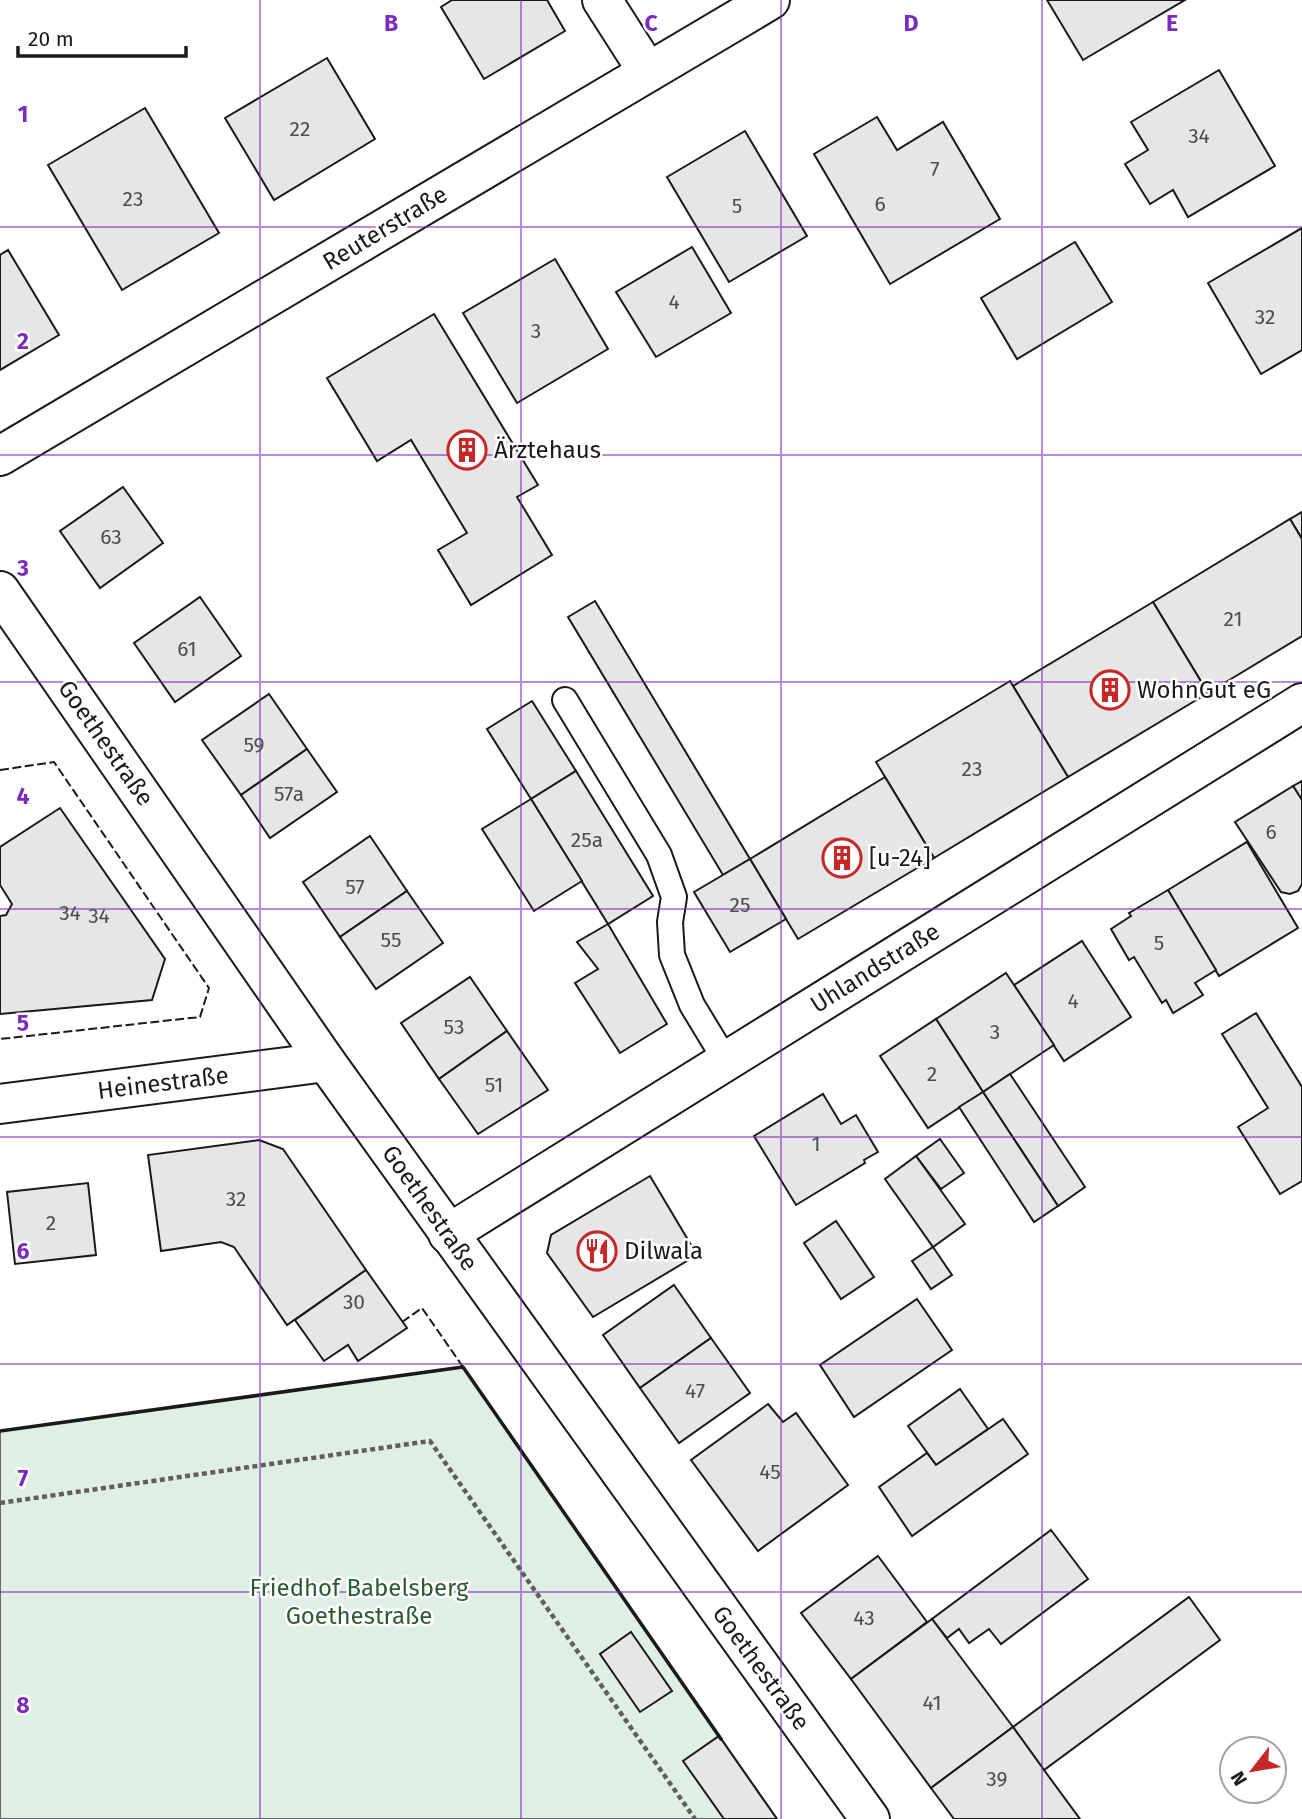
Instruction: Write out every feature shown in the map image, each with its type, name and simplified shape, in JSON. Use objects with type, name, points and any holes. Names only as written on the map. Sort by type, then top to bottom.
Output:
[{"type":"street","points":[[602,0],[648,72]]},
{"type":"street","name":"Reuterstraße","points":[[0,456],[770,0]]},
{"type":"street","name":"Goethestraße","points":[[0,591],[326,1062],[870,1819]]},
{"type":"street","name":"Uhlandstraße","points":[[448,1234],[1302,703]]},
{"type":"street","name":"Heinestraße","points":[[0,1104],[326,1062]]},
{"type":"lane","points":[[565,700],[659,855],[674,897],[670,922],[672,955],[692,1005],[726,1061]]},
{"type":"path","points":[[0,1503],[430,1441],[695,1819]]},
{"type":"green space","name":"Friedhof Babelsberg Goethestraße","points":[[463,1367],[777,1819],[0,1819],[0,1431]]},
{"type":"building","points":[[452,0],[547,0],[565,31],[484,79],[441,7]]},
{"type":"building","points":[[1047,0],[1185,0],[1083,60]]},
{"type":"building","points":[[327,58],[375,139],[274,200],[225,118]]},
{"type":"building","points":[[1219,70],[1275,166],[1188,217],[1173,190],[1150,204],[1125,164],[1148,150],[1131,122]]},
{"type":"building","points":[[145,108],[219,233],[122,290],[48,165]]},
{"type":"building","points":[[877,117],[897,150],[943,122],[1000,219],[890,284],[814,154]]},
{"type":"building","points":[[745,131],[807,236],[729,282],[667,177]]},
{"type":"building","points":[[1302,228],[1302,350],[1261,374],[1208,283]]},
{"type":"building","points":[[1075,242],[1112,302],[1017,359],[981,298]]},
{"type":"building","points":[[692,247],[731,313],[656,357],[616,292]]},
{"type":"building","points":[[8,250],[59,335],[0,370],[0,255]]},
{"type":"building","points":[[555,259],[608,349],[517,403],[463,313]]},
{"type":"building","name":"Ärztehaus","points":[[434,314],[538,485],[517,497],[552,555],[471,605],[438,550],[467,533],[411,440],[377,461],[327,378]]},
{"type":"building","points":[[123,487],[163,543],[100,588],[60,531]]},
{"type":"building","points":[[1302,512],[1302,539],[1290,519]]},
{"type":"building","points":[[1290,519],[1302,539],[1302,636],[1208,693],[1153,602]]},
{"type":"building","points":[[200,597],[241,656],[175,702],[134,643]]},
{"type":"building","points":[[595,601],[750,859],[723,875],[568,617]]},
{"type":"building","name":"WohnGut eG","points":[[1153,602],[1208,693],[1068,777],[1013,686]]},
{"type":"building","points":[[1010,681],[1068,777],[934,858],[876,762]]},
{"type":"building","points":[[269,694],[307,749],[241,795],[202,740]]},
{"type":"building","points":[[532,701],[576,771],[531,799],[487,729]]},
{"type":"building","points":[[307,749],[337,792],[270,838],[241,795]]},
{"type":"building","points":[[576,771],[653,896],[608,924],[531,799]]},
{"type":"building","name":"[u-24]","points":[[885,777],[934,858],[798,939],[750,859]]},
{"type":"building","points":[[1302,781],[1302,800],[1293,786]]},
{"type":"building","points":[[1293,786],[1302,800],[1302,884],[1298,891],[1290,894],[1281,892],[1235,822]]},
{"type":"building","points":[[531,799],[582,881],[534,911],[482,829]]},
{"type":"building","points":[[60,808],[165,959],[152,1000],[0,1014],[0,916],[6,915],[12,904],[0,885],[0,847]]},
{"type":"building","points":[[370,836],[407,891],[340,937],[303,882]]},
{"type":"building","points":[[1247,842],[1298,928],[1219,976],[1168,890]]},
{"type":"building","points":[[750,859],[786,919],[730,952],[694,892]]},
{"type":"building","points":[[1168,890],[1216,970],[1195,983],[1203,995],[1173,1013],[1166,1000],[1162,1003],[1134,957],[1129,960],[1111,929],[1131,916],[1129,913]]},
{"type":"building","points":[[407,891],[443,943],[376,989],[340,937]]},
{"type":"building","points":[[608,924],[667,1024],[620,1053],[575,983],[598,969],[577,942]]},
{"type":"building","points":[[1082,941],[1131,1017],[1064,1061],[1014,985]]},
{"type":"building","points":[[1006,973],[1054,1045],[983,1092],[936,1019]]},
{"type":"building","points":[[470,977],[507,1031],[439,1079],[401,1023]]},
{"type":"building","points":[[1256,1013],[1302,1087],[1302,1181],[1280,1194],[1238,1127],[1268,1108],[1222,1034]]},
{"type":"building","points":[[936,1019],[983,1092],[928,1128],[880,1056]]},
{"type":"building","points":[[507,1031],[548,1090],[478,1134],[439,1079]]},
{"type":"building","points":[[1010,1074],[1085,1187],[1058,1206],[983,1092]]},
{"type":"building","points":[[983,1092],[1058,1206],[1034,1222],[959,1107]]},
{"type":"building","points":[[823,1094],[841,1124],[856,1115],[878,1152],[864,1160],[865,1163],[796,1205],[754,1136]]},
{"type":"building","points":[[940,1139],[964,1173],[941,1189],[916,1156]]},
{"type":"building","points":[[259,1140],[283,1149],[366,1270],[287,1325],[234,1247],[221,1242],[161,1251],[148,1155]]},
{"type":"building","points":[[916,1156],[965,1224],[933,1247],[885,1179]]},
{"type":"building","points":[[650,1176],[697,1255],[593,1317],[547,1253],[551,1235]]},
{"type":"building","points":[[88,1183],[96,1255],[15,1264],[7,1192]]},
{"type":"building","points":[[836,1221],[874,1277],[841,1299],[804,1243]]},
{"type":"building","points":[[933,1247],[952,1275],[931,1289],[912,1261]]},
{"type":"building","points":[[366,1270],[407,1328],[358,1361],[348,1345],[324,1361],[295,1320]]},
{"type":"building","points":[[674,1285],[711,1338],[640,1388],[603,1335]]},
{"type":"building","points":[[917,1299],[952,1350],[854,1417],[820,1365]]},
{"type":"building","points":[[711,1338],[750,1393],[679,1443],[640,1388]]},
{"type":"building","points":[[960,1389],[988,1429],[936,1465],[908,1426]]},
{"type":"building","points":[[768,1404],[783,1422],[796,1413],[848,1485],[758,1551],[691,1460]]},
{"type":"building","points":[[1003,1419],[1028,1454],[912,1536],[879,1487],[927,1453],[936,1465]]},
{"type":"building","points":[[1051,1530],[1088,1579],[1001,1644],[989,1629],[969,1643],[959,1629],[947,1638],[932,1619]]},
{"type":"building","points":[[878,1556],[927,1622],[851,1679],[801,1613]]},
{"type":"building","points":[[1189,1597],[1220,1640],[1044,1770],[1013,1727]]},
{"type":"building","points":[[932,1619],[1013,1727],[931,1788],[851,1679]]},
{"type":"building","points":[[631,1632],[672,1691],[640,1712],[600,1654]]},
{"type":"building","points":[[1013,1727],[1080,1819],[954,1819],[931,1788]]},
{"type":"building","points":[[719,1736],[777,1819],[724,1819],[683,1761]]},
{"type":"fence","points":[[0,770],[54,762],[209,988],[200,1017],[0,1039]]},
{"type":"fence","points":[[402,1322],[422,1308],[463,1367]]},
{"type":"wall","points":[[0,1431],[463,1367],[721,1739]]},
{"type":"place","name":"Ärztehaus","points":[[467,450]]},
{"type":"place","name":"WohnGut eG","points":[[1110,690]]},
{"type":"place","name":"[u-24]","points":[[842,858]]},
{"type":"place","name":"Dilwala","points":[[597,1251]]}]
